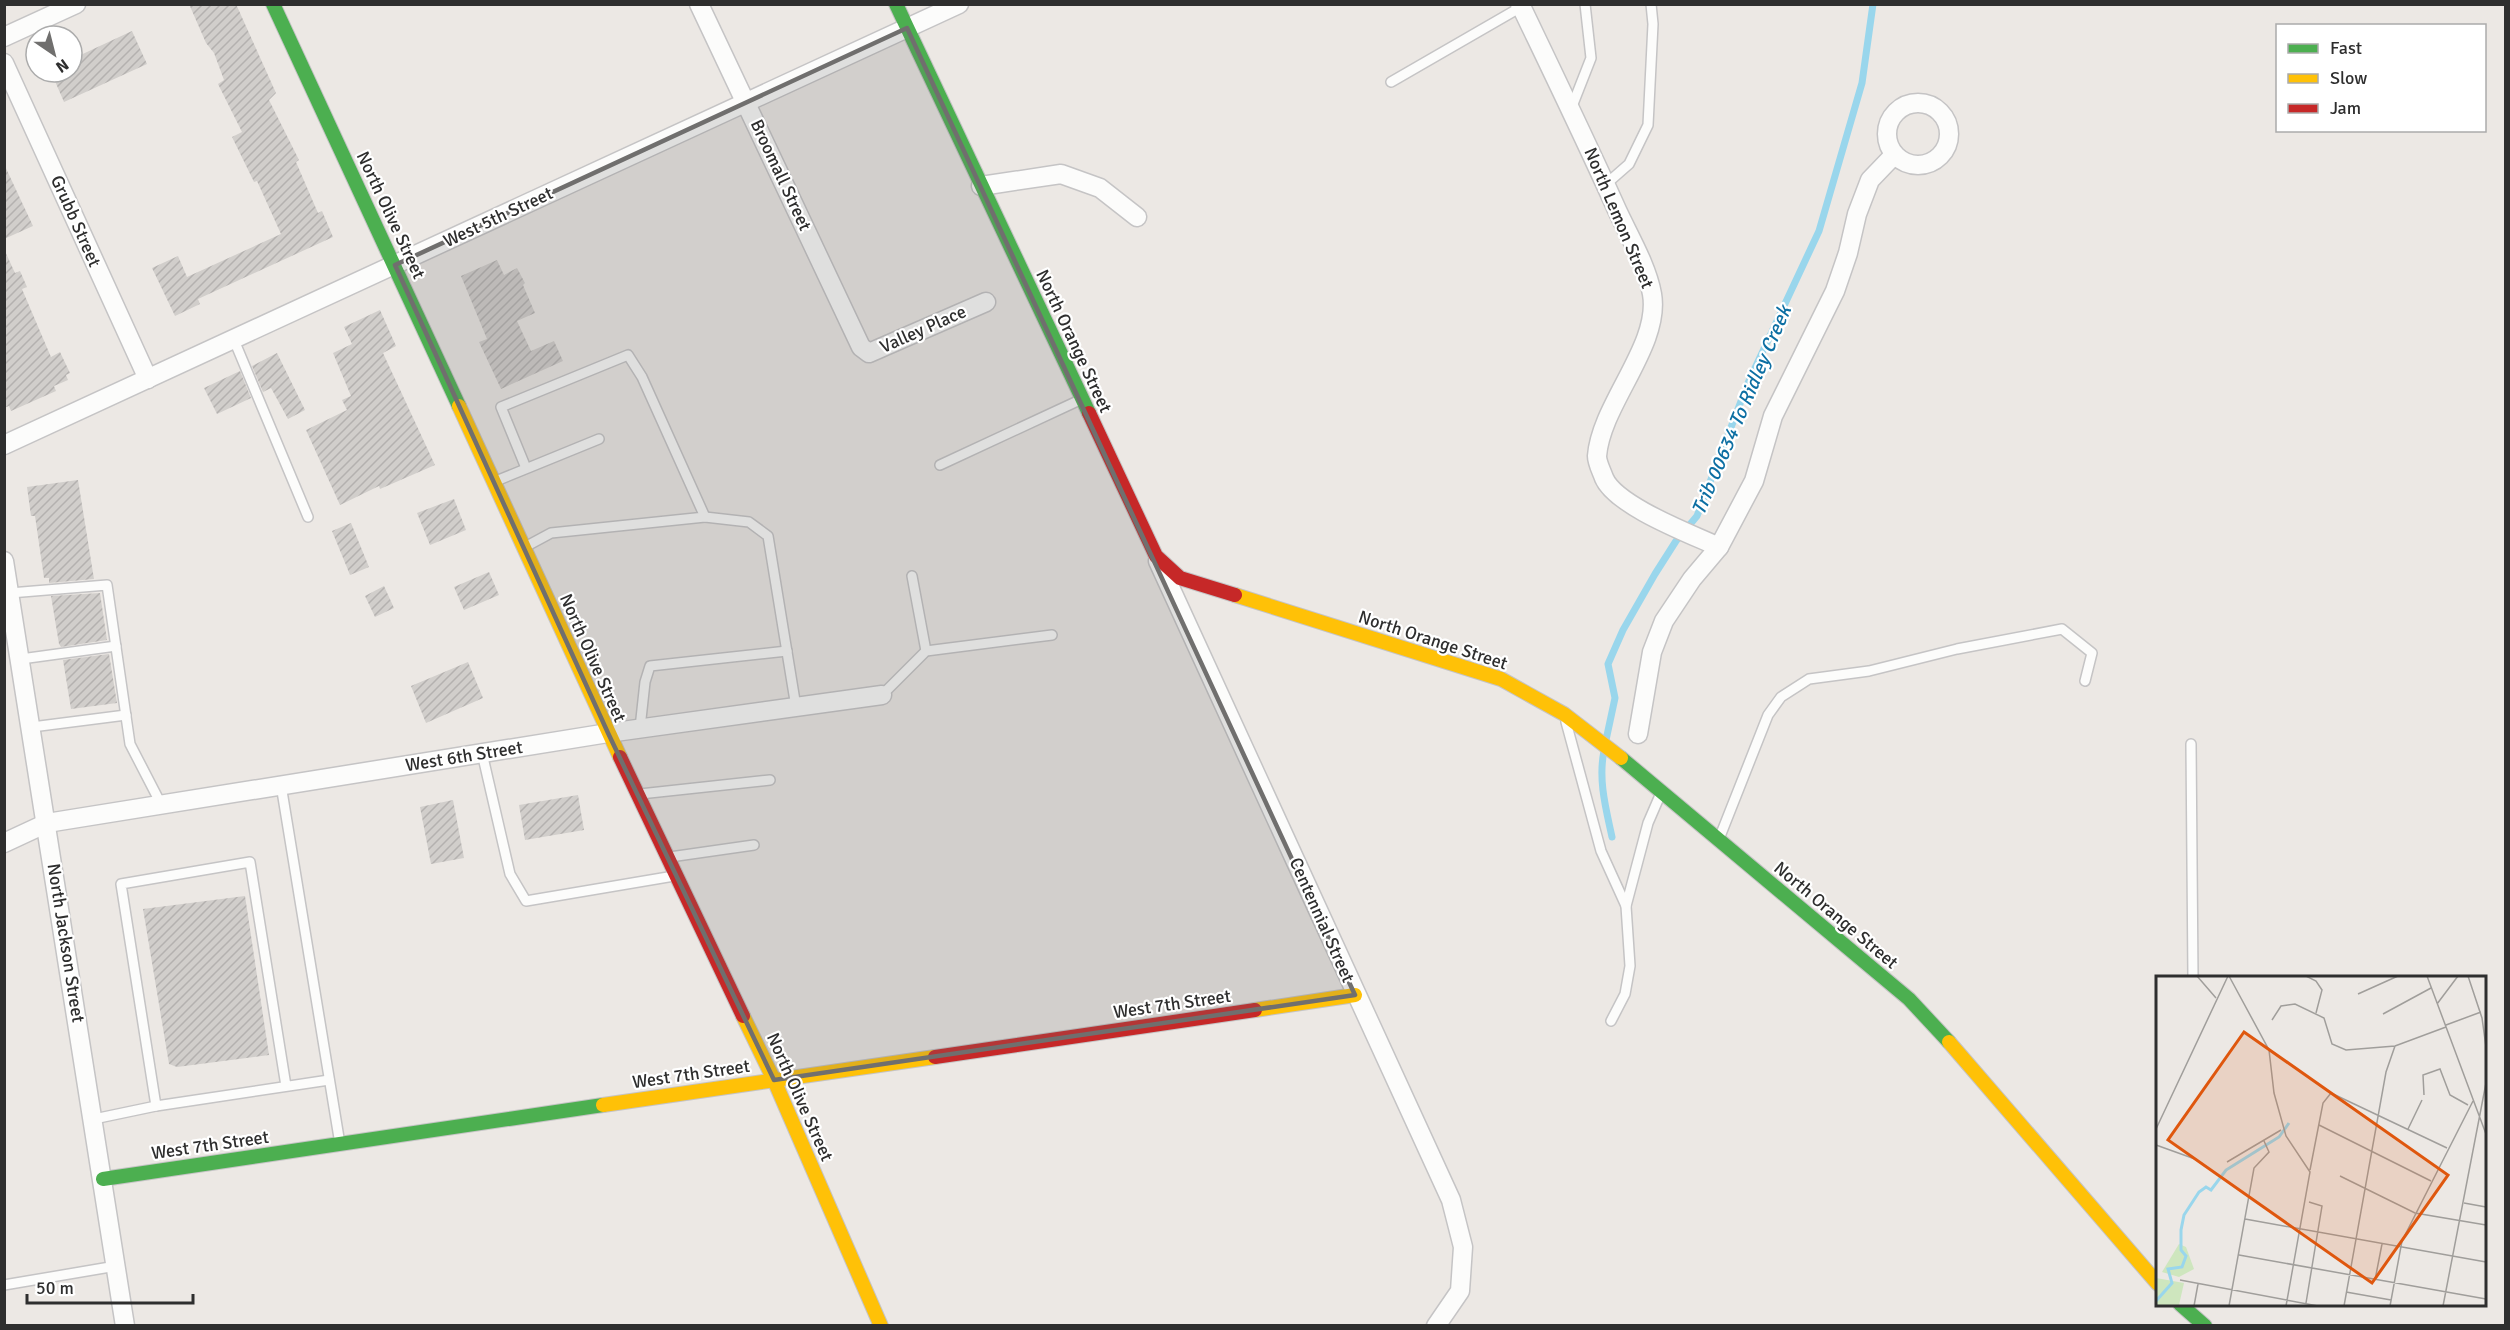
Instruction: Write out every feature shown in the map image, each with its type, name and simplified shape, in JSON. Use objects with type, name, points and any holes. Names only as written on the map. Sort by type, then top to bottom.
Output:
[{"type":"street","points":[[4,37],[76,4]]},
{"type":"street","name":"North Olive Street","points":[[273,4],[395,265],[608,733],[774,1080],[881,1326]]},
{"type":"street","name":"Broomall Street","points":[[699,4],[861,347]]},
{"type":"street","name":"North Orange Street","points":[[896,4],[1156,556],[1180,578],[1501,679],[1564,714],[1661,791],[1909,999],[1970,1064],[2156,1283]]},
{"type":"street","name":"West 5th Street","points":[[4,445],[959,4]]},
{"type":"street","name":"North Lemon Street","points":[[1520,6],[1571,110],[1652,294],[1652,319],[1604,428],[1597,458],[1605,481],[1622,498],[1661,521],[1719,547]]},
{"type":"street","name":"Grubb Street","points":[[4,63],[147,379]]},
{"type":"street","points":[[1638,734],[1652,652],[1664,621],[1692,579],[1719,547],[1754,481],[1773,416],[1835,291],[1848,254],[1857,214],[1870,180],[1894,155]]},
{"type":"street","points":[[981,186],[1061,174],[1100,188],[1137,217]]},
{"type":"street","name":"Valley Place","points":[[861,347],[868,353],[986,302]]},
{"type":"street","name":"Centennial Street","points":[[1156,556],[1451,1200],[1462,1247],[1460,1291],[1436,1326]]},
{"type":"street","name":"North Jackson Street","points":[[4,561],[125,1326]]},
{"type":"street","name":"West 6th Street","points":[[4,843],[47,823],[640,728],[882,695]]},
{"type":"street","name":"West 7th Street","points":[[103,1179],[1356,995]]},
{"type":"street","points":[[2181,1306],[2205,1326]]},
{"type":"lane","points":[[1571,110],[1591,58],[1585,4]]},
{"type":"lane","points":[[1605,185],[1629,164],[1648,125],[1653,24],[1651,4]]},
{"type":"lane","points":[[1391,82],[1520,6]]},
{"type":"lane","points":[[234,340],[308,518]]},
{"type":"lane","points":[[526,468],[501,407],[628,355],[642,377],[705,517]]},
{"type":"lane","points":[[940,465],[1082,399]]},
{"type":"lane","points":[[494,482],[599,439]]},
{"type":"lane","points":[[524,548],[550,533],[705,517],[749,522],[768,536],[796,707]]},
{"type":"lane","points":[[912,576],[926,651]]},
{"type":"lane","points":[[10,593],[107,585],[130,744],[161,804]]},
{"type":"lane","points":[[1718,841],[1768,716],[1781,697],[1809,680],[1869,671],[1957,649],[2062,629],[2092,653],[2085,681]]},
{"type":"lane","points":[[882,695],[926,651],[1052,635]]},
{"type":"lane","points":[[21,659],[116,646]]},
{"type":"lane","points":[[640,728],[645,682],[650,666],[787,651]]},
{"type":"lane","points":[[1564,714],[1600,851],[1626,906]]},
{"type":"lane","points":[[32,727],[126,715]]},
{"type":"lane","points":[[2191,744],[2193,976]]},
{"type":"lane","points":[[482,753],[510,874],[526,901],[676,876]]},
{"type":"lane","points":[[637,794],[770,780]]},
{"type":"lane","points":[[281,785],[340,1144]]},
{"type":"lane","points":[[1611,1020],[1625,994],[1630,966],[1626,906],[1645,833],[1661,791]]},
{"type":"lane","points":[[668,857],[754,845]]},
{"type":"lane","points":[[156,1106],[121,884],[250,862],[286,1086]]},
{"type":"lane","points":[[94,1119],[156,1106],[329,1080]]},
{"type":"lane","points":[[4,1285],[116,1266]]},
{"type":"highlighted area","points":[[907,28],[1355,995],[774,1080],[608,733],[395,265]]},
{"type":"building","points":[[189,4],[236,4],[276,93],[269,100],[299,160],[296,162],[318,213],[322,211],[333,237],[198,299],[200,304],[175,316],[152,268],[178,256],[187,277],[281,234],[257,181],[254,182],[232,137],[242,132],[218,84],[224,80],[214,53],[206,43]]},
{"type":"building","points":[[132,31],[147,64],[64,102],[56,84],[84,84],[84,53]]},
{"type":"building","points":[[4,164],[33,226],[4,239]]},
{"type":"building","points":[[4,249],[15,273],[20,271],[27,287],[22,289],[51,357],[60,352],[70,373],[66,375],[68,380],[54,386],[56,391],[11,411],[9,406],[4,408]]},
{"type":"building","points":[[497,260],[504,275],[517,268],[525,283],[523,285],[535,313],[517,321],[531,351],[554,341],[563,361],[501,389],[479,342],[487,339],[461,276]]},
{"type":"building","points":[[380,310],[396,346],[383,353],[435,465],[380,489],[379,486],[340,505],[306,430],[347,410],[342,400],[351,396],[333,353],[352,344],[344,327]]},
{"type":"building","points":[[277,353],[305,410],[288,419],[271,388],[263,392],[252,366]]},
{"type":"building","points":[[240,371],[251,398],[217,414],[204,388]]},
{"type":"building","points":[[78,480],[94,579],[49,583],[49,578],[44,578],[35,516],[31,516],[27,487]]},
{"type":"building","points":[[454,499],[466,530],[430,545],[417,513]]},
{"type":"building","points":[[351,523],[369,567],[350,575],[332,531]]},
{"type":"building","points":[[489,572],[499,595],[464,610],[454,587]]},
{"type":"building","points":[[384,586],[394,608],[375,617],[365,596]]},
{"type":"building","points":[[100,593],[107,640],[61,647],[51,596]]},
{"type":"building","points":[[109,654],[117,703],[71,709],[63,660]]},
{"type":"building","points":[[468,662],[483,698],[426,723],[411,686]]},
{"type":"building","points":[[578,795],[584,830],[525,840],[519,805]]},
{"type":"building","points":[[453,800],[464,858],[431,864],[420,807]]},
{"type":"building","points":[[245,896],[269,1055],[177,1067],[169,1064],[143,909]]},
{"type":"waterway","name":"Trib 00634 To Ridley Creek","points":[[1606,740],[1615,698],[1608,664],[1623,630],[1655,574],[1676,541],[1697,516],[1748,383],[1819,231],[1862,83],[1873,4]]},
{"type":"waterway","name":"Trib 00634 To Ridley Creek","points":[[1604,751],[1602,784],[1612,837]]},
{"type":"traffic: fast","points":[[273,4],[459,406]]},
{"type":"traffic: fast","points":[[896,4],[1089,413]]},
{"type":"traffic: fast","points":[[1621,758],[1909,999],[1949,1042]]},
{"type":"traffic: fast","points":[[103,1179],[603,1105]]},
{"type":"traffic: fast","points":[[2182,1306],[2205,1326]]},
{"type":"traffic: slow","points":[[459,406],[620,757]]},
{"type":"traffic: slow","points":[[1235,595],[1501,679],[1564,714],[1621,758]]},
{"type":"traffic: slow","points":[[1255,1010],[1355,995]]},
{"type":"traffic: slow","points":[[743,1016],[774,1080],[881,1326]]},
{"type":"traffic: slow","points":[[1949,1042],[2156,1282]]},
{"type":"traffic: slow","points":[[603,1105],[935,1057]]},
{"type":"traffic: jam","points":[[1089,413],[1156,556],[1180,578],[1235,595]]},
{"type":"traffic: jam","points":[[620,757],[743,1016]]},
{"type":"traffic: jam","points":[[935,1057],[1255,1010]]}]
